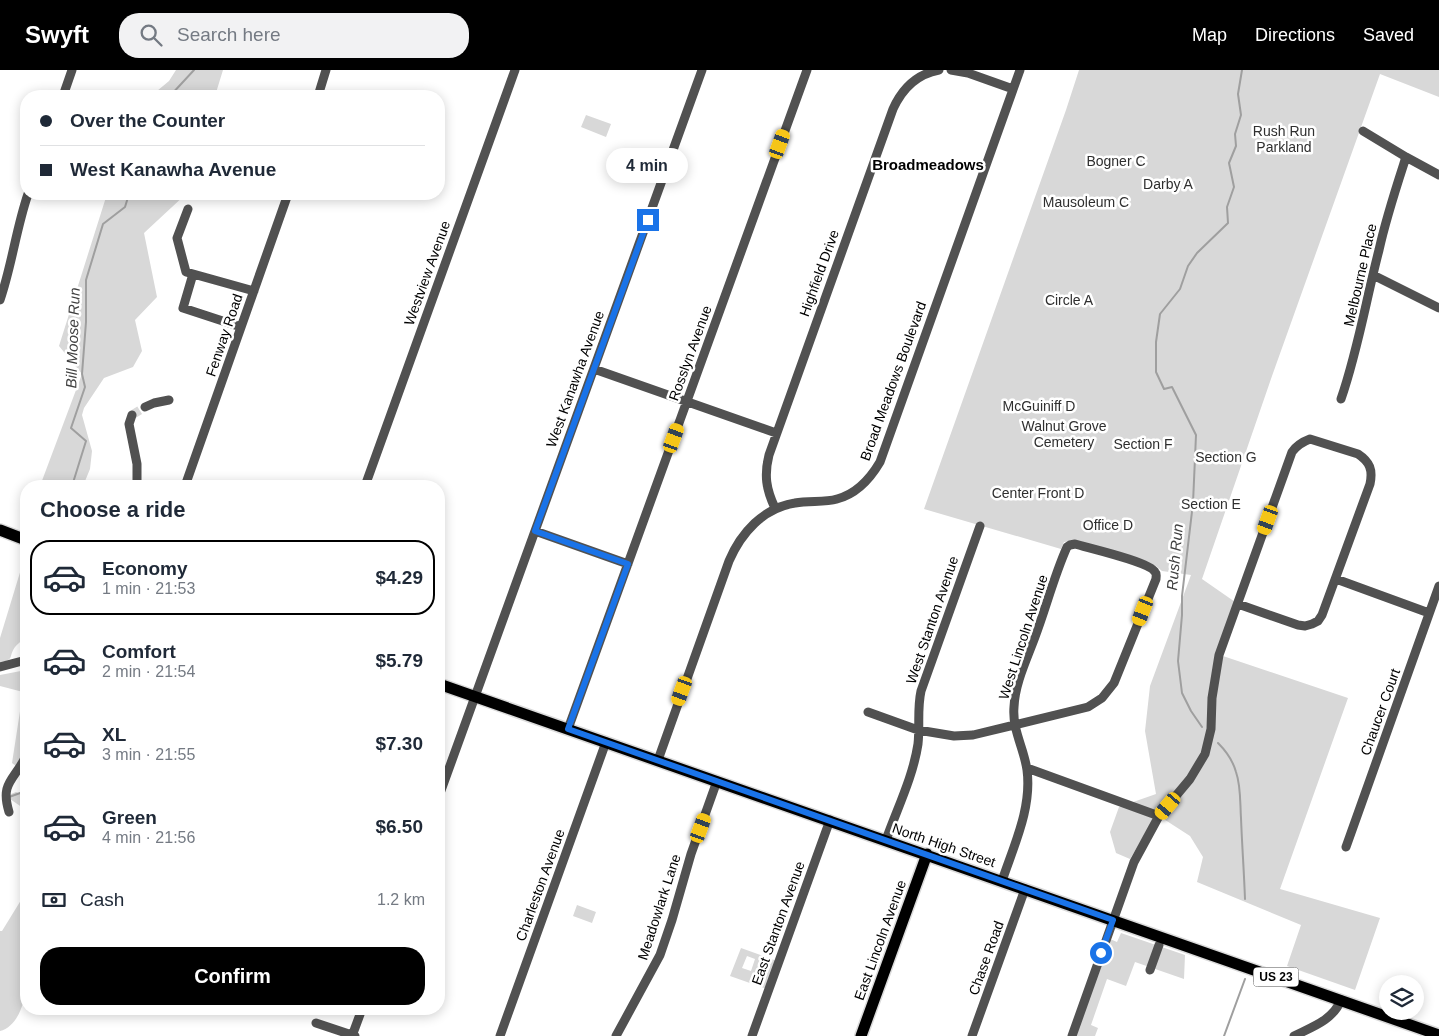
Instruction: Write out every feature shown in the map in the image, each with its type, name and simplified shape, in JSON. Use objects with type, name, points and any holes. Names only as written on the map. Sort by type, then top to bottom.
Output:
[{"type":"main road","points":[[0,530],[20,538]]},
{"type":"main road","name":"North High Street","points":[[445,686],[1439,1035]]},
{"type":"main road","name":"East Lincoln Avenue","points":[[862,1036],[927,854]]},
{"type":"street","points":[[65,90],[72,70]]},
{"type":"street","points":[[320,90],[326,70]]},
{"type":"street","name":"Westview Avenue","points":[[367,480],[515,70]]},
{"type":"street","name":"West Kanawha Avenue","points":[[445,780],[702,70]]},
{"type":"street","name":"Rosslyn Avenue","points":[[568,729],[807,70]]},
{"type":"street","name":"Highfield Drive","points":[[775,508],[766,485],[765,476],[769,455],[893,109],[900,95],[912,82],[930,72],[939,70]]},
{"type":"street","points":[[951,70],[968,73],[1013,89]]},
{"type":"street","name":"Broad Meadows Boulevard","points":[[658,760],[732,554],[742,537],[754,523],[775,508],[794,503],[832,500],[844,497],[863,484],[880,462],[1020,70]]},
{"type":"street","points":[[1363,131],[1439,175]]},
{"type":"street","name":"Melbourne Place","points":[[1341,399],[1360,334],[1389,212],[1406,157]]},
{"type":"street","points":[[0,300],[8,274],[20,216],[26,200]]},
{"type":"street","name":"Fenway Road","points":[[187,480],[286,200]]},
{"type":"street","points":[[188,209],[177,238],[186,272],[254,292]]},
{"type":"street","points":[[193,274],[183,308],[241,327]]},
{"type":"street","points":[[1373,275],[1439,308]]},
{"type":"street","points":[[594,369],[776,433]]},
{"type":"street","points":[[145,407],[169,400]]},
{"type":"street","points":[[132,415],[129,424],[137,480]]},
{"type":"street","points":[[1072,1036],[1132,866],[1159,816],[1190,779],[1205,754],[1211,730],[1212,698],[1219,655],[1292,452],[1302,441],[1310,439],[1365,458],[1372,474],[1370,484],[1336,580],[1318,621],[1305,626],[1298,625],[1238,604]]},
{"type":"street","name":"West Stanton Avenue","points":[[886,840],[918,744],[918,703],[921,691],[980,526]]},
{"type":"street","points":[[535,531],[628,564]]},
{"type":"street","name":"West Lincoln Avenue","points":[[1002,881],[1025,812],[1028,784],[1027,768],[1014,725],[1013,716],[1017,691],[1067,547],[1074,544],[1144,564],[1155,570],[1156,574],[1119,674],[1109,691],[1088,707],[1014,725]]},
{"type":"street","points":[[1336,580],[1429,613]]},
{"type":"street","name":"Chaucer Court","points":[[1346,847],[1439,586]]},
{"type":"street","points":[[0,667],[20,662]]},
{"type":"street","points":[[868,712],[918,730],[954,736],[973,735],[1014,725]]},
{"type":"street","name":"Charleston Avenue","points":[[500,1036],[606,742]]},
{"type":"street","points":[[8,812],[2,795],[4,789],[20,767]]},
{"type":"street","points":[[1027,768],[1159,816]]},
{"type":"street","name":"Meadowlark Lane","points":[[616,1036],[660,955],[672,920],[690,854],[717,781]]},
{"type":"street","name":"East Stanton Avenue","points":[[752,1036],[830,820]]},
{"type":"street","name":"Chase Road","points":[[972,1036],[1025,889]]},
{"type":"street","points":[[1150,970],[1159,945]]},
{"type":"street","points":[[1294,1036],[1331,1016],[1338,1009],[1341,1000]]},
{"type":"street","points":[[316,1023],[353,1036],[360,1015]]},
{"type":"green space","points":[[176,70],[223,70],[217,90],[158,90],[169,81]]},
{"type":"green space","points":[[1079,70],[1439,70],[1439,97],[1380,74],[1202,579],[1238,604],[1220,655],[1348,698],[1280,889],[1380,918],[1355,990],[1287,966],[1301,925],[1197,882],[1203,857],[1190,836],[1159,816],[1158,812],[1130,859],[1116,853],[1110,832],[1119,807],[1156,794],[1145,731],[1150,686],[1191,575],[1162,571],[1156,566],[1072,541],[1064,542],[1061,549],[924,509]]},
{"type":"green space","points":[[586,115],[611,124],[606,137],[581,127]]},
{"type":"green space","points":[[105,200],[180,200],[144,233],[157,297],[135,320],[142,351],[133,367],[104,378],[84,408],[82,415],[92,451],[90,469],[85,480],[42,480],[82,374],[59,346]]},
{"type":"green space","points":[[20,572],[20,642],[13,650],[9,659],[0,662],[0,638]]},
{"type":"green space","points":[[20,671],[20,691],[0,686],[0,675]]},
{"type":"green space","points":[[20,711],[20,760],[16,766],[12,763]]},
{"type":"green space","points":[[16,792],[20,794],[20,806],[10,799],[11,794]]},
{"type":"green space","points":[[20,902],[20,1012],[11,1025],[0,1031],[0,931],[2,931]]},
{"type":"green space","points":[[577,905],[596,912],[592,923],[573,916]]},
{"type":"green space","points":[[1121,933],[1185,955],[1184,979],[1135,962],[1126,986],[1107,979],[1091,1025],[1098,1028],[1095,1036],[1076,1036],[1110,939],[1117,942]]},
{"type":"green space","points":[[741,948],[777,961],[767,989],[730,976]],"holes":[[[747,956],[755,959],[751,971],[742,968]]]},
{"type":"waterway","name":"Bill Moose Run","points":[[176,90],[194,70]]},
{"type":"waterway","name":"Rush Run","points":[[1202,727],[1182,693],[1178,661],[1182,596],[1193,503],[1196,435],[1172,387],[1164,389],[1156,372],[1156,342],[1160,314],[1180,289],[1188,266],[1197,253],[1228,223],[1227,207],[1234,187],[1229,163],[1236,146],[1235,134],[1241,115],[1238,94],[1242,70]]},
{"type":"waterway","name":"Bill Moose Run","points":[[74,480],[86,441],[71,428],[85,387],[82,374],[86,322],[86,280],[103,224],[125,207],[127,200]]},
{"type":"waterway","name":"Rush Run","points":[[1218,743],[1231,760],[1239,783],[1245,899]]},
{"type":"waterway","name":"Bill Moose Run","points":[[9,797],[20,793]]},
{"type":"waterway","name":"Rush Run","points":[[1224,1036],[1245,979]]},
{"type":"tunnel","points":[[132,415],[145,407]]},
{"type":"district","name":"Broadmeadows","points":[[928,165]]},
{"type":"route","points":[[648,220],[535,531],[628,564],[568,729],[1113,920],[1101,953]]},
{"type":"park label","name":"Rush Run Parkland","points":[[1284,139]]},
{"type":"park label","name":"Bogner C","points":[[1116,161]]},
{"type":"park label","name":"Darby A","points":[[1168,184]]},
{"type":"park label","name":"Mausoleum C","points":[[1086,202]]},
{"type":"park label","name":"Circle A","points":[[1069,300]]},
{"type":"park label","name":"McGuiniff D","points":[[1039,406]]},
{"type":"park label","name":"Walnut Grove Cemetery","points":[[1064,434]]},
{"type":"park label","name":"Section F","points":[[1143,444]]},
{"type":"park label","name":"Section G","points":[[1226,457]]},
{"type":"park label","name":"Center Front D","points":[[1038,493]]},
{"type":"park label","name":"Section E","points":[[1211,504]]},
{"type":"park label","name":"Office D","points":[[1108,525]]}]
